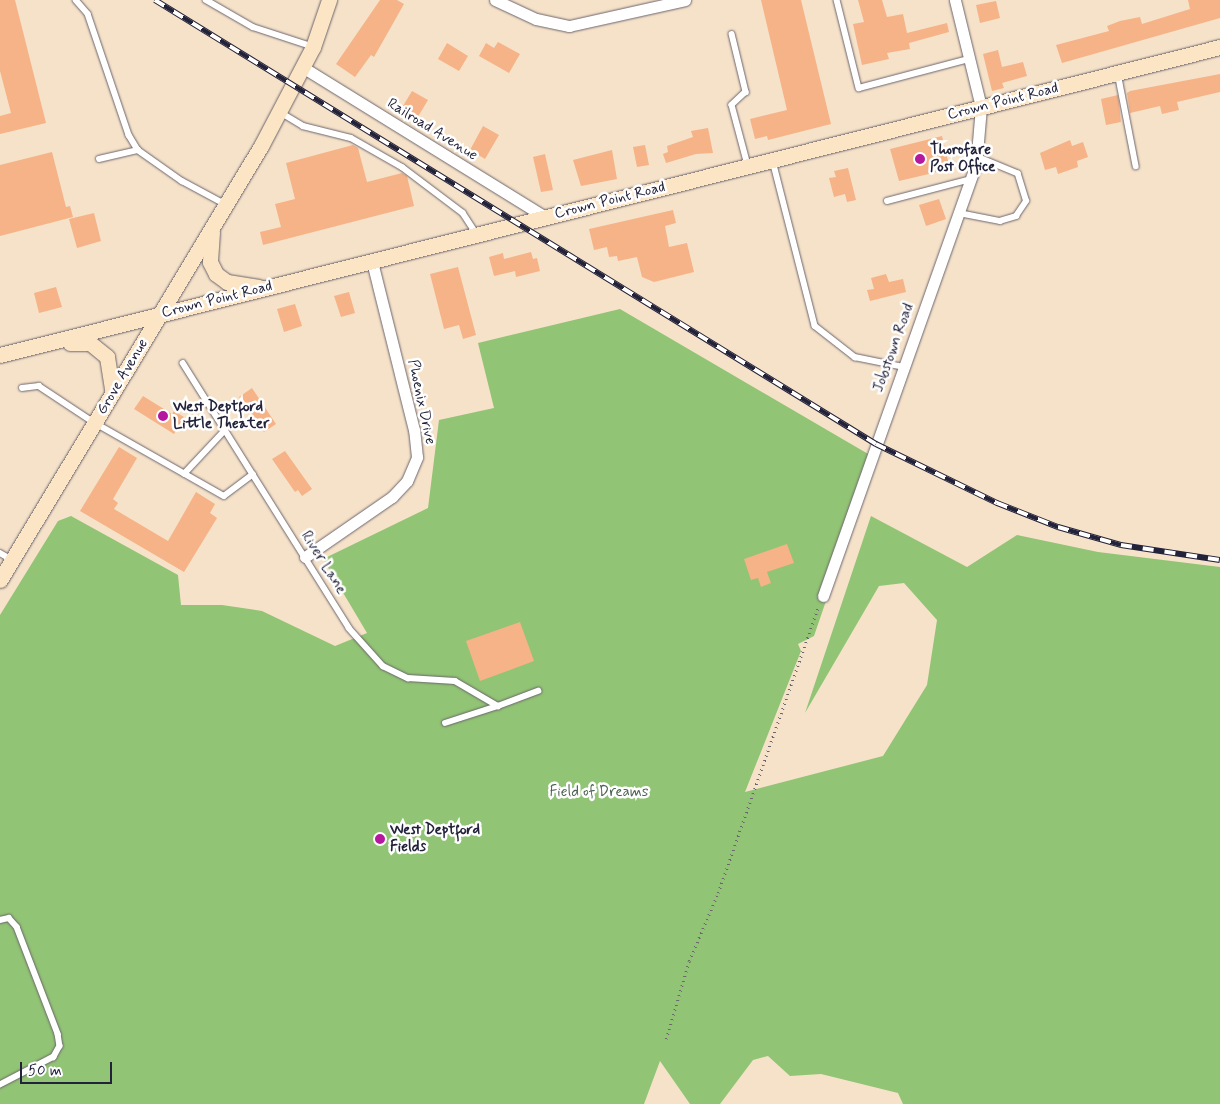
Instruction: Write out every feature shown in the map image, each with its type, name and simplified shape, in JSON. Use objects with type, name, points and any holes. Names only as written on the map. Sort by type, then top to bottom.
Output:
[{"type":"main road","name":"Grove Avenue","points":[[0,580],[6,556],[95,423],[227,205],[280,112],[304,68],[329,0]]},
{"type":"main road","name":"Crown Point Road","points":[[0,355],[1220,47]]},
{"type":"main road","points":[[212,229],[210,262],[216,274],[227,282],[265,288]]},
{"type":"main road","points":[[43,344],[90,343],[101,349],[107,357],[113,393]]},
{"type":"street","points":[[495,0],[536,19],[569,26],[685,0]]},
{"type":"street","name":"Jobstown Road","points":[[823,596],[971,179],[977,157],[981,107],[956,0]]},
{"type":"street","name":"Railroad Avenue","points":[[304,68],[545,217]]},
{"type":"street","name":"Phoenix Drive","points":[[305,557],[392,497],[407,481],[417,457],[414,430],[372,261]]},
{"type":"lane","points":[[76,0],[88,14],[129,135],[138,150],[182,180],[227,205]]},
{"type":"lane","points":[[206,0],[252,27],[313,47]]},
{"type":"lane","points":[[837,0],[859,88],[970,59]]},
{"type":"lane","points":[[732,34],[746,92],[732,105],[749,167]]},
{"type":"lane","points":[[1118,73],[1136,166]]},
{"type":"lane","points":[[280,112],[303,126],[351,138],[402,167],[463,214],[477,235]]},
{"type":"lane","points":[[98,159],[138,150]]},
{"type":"lane","points":[[959,213],[1000,221],[1016,216],[1026,201],[1018,174],[977,157]]},
{"type":"lane","points":[[772,161],[815,326],[855,357],[904,367]]},
{"type":"lane","points":[[887,201],[971,179]]},
{"type":"lane","name":"River Lane","points":[[183,363],[349,628],[383,666],[408,678],[455,681],[498,706]]},
{"type":"lane","points":[[22,388],[39,386],[95,423],[224,496],[253,474]]},
{"type":"lane","points":[[184,474],[225,430]]},
{"type":"lane","points":[[446,723],[538,691]]},
{"type":"lane","points":[[0,920],[9,918],[17,927],[58,1034],[60,1046],[54,1057],[0,1085]]},
{"type":"path","points":[[666,1039],[689,961],[718,893],[792,675],[823,596]]},
{"type":"green space","name":"Field of Dreams","points":[[620,309],[875,458],[814,636],[798,644],[801,651],[745,792],[883,756],[927,685],[937,620],[904,583],[879,586],[805,713],[871,516],[967,567],[1017,535],[1098,552],[1220,567],[1220,1104],[903,1104],[898,1093],[821,1074],[790,1076],[768,1056],[753,1060],[720,1104],[690,1104],[660,1061],[644,1104],[0,1104],[0,615],[58,521],[71,516],[178,575],[181,605],[222,605],[262,611],[335,646],[367,633],[323,559],[428,508],[439,420],[494,408],[478,343]]},
{"type":"building","points":[[0,0],[15,0],[46,123],[0,134],[0,116],[11,113],[0,71]]},
{"type":"building","points":[[380,0],[397,0],[404,4],[374,57],[371,55],[355,77],[336,64]]},
{"type":"building","points":[[761,0],[801,0],[831,124],[768,140],[767,136],[755,139],[750,119],[787,110]]},
{"type":"building","points":[[858,0],[882,0],[887,17],[903,14],[907,33],[947,23],[949,32],[909,43],[910,49],[887,53],[889,59],[862,65],[853,24],[864,22]]},
{"type":"building","points":[[1188,0],[1220,0],[1220,18],[1062,63],[1056,45],[1109,31],[1107,26],[1120,21],[1140,17],[1142,24],[1190,9]]},
{"type":"building","points":[[996,1],[1000,18],[980,23],[976,5]]},
{"type":"building","points":[[498,42],[520,54],[509,73],[479,56],[486,43],[494,48]]},
{"type":"building","points":[[447,43],[468,56],[459,71],[438,59]]},
{"type":"building","points":[[998,50],[1002,67],[1023,62],[1027,76],[1002,83],[1004,88],[992,91],[983,54]]},
{"type":"building","points":[[1220,74],[1220,92],[1177,102],[1179,110],[1162,114],[1160,106],[1130,113],[1127,93],[1130,91]]},
{"type":"building","points":[[412,91],[428,100],[416,120],[400,111]]},
{"type":"building","points":[[1118,95],[1121,122],[1106,125],[1101,99]]},
{"type":"building","points":[[483,126],[499,135],[485,159],[470,150]]},
{"type":"building","points":[[708,128],[713,153],[696,154],[666,163],[663,154],[668,152],[667,146],[693,137],[691,131]]},
{"type":"building","name":"Thorofare Post Office","points":[[942,136],[950,169],[899,181],[890,149]]},
{"type":"building","points":[[1070,140],[1072,146],[1083,142],[1088,157],[1077,161],[1078,167],[1058,174],[1056,167],[1045,170],[1040,153]]},
{"type":"building","points":[[353,145],[358,148],[367,182],[402,173],[407,176],[414,206],[263,245],[260,232],[281,227],[275,204],[295,199],[286,163]]},
{"type":"building","points":[[645,145],[649,165],[637,167],[633,147]]},
{"type":"building","points":[[612,150],[617,179],[581,186],[573,160]]},
{"type":"building","points":[[52,152],[66,207],[70,206],[73,217],[0,236],[0,165]]},
{"type":"building","points":[[545,154],[553,190],[541,192],[533,157]]},
{"type":"building","points":[[848,168],[856,200],[847,202],[845,194],[834,197],[829,178],[836,177],[834,171]]},
{"type":"building","points":[[939,199],[946,219],[926,226],[919,205]]},
{"type":"building","points":[[673,210],[676,223],[665,226],[669,247],[687,243],[694,272],[654,282],[642,277],[637,257],[618,261],[617,256],[609,257],[607,247],[594,250],[589,229]]},
{"type":"building","points":[[94,213],[101,241],[77,248],[69,219]]},
{"type":"building","points":[[531,252],[533,259],[537,258],[540,271],[516,277],[515,271],[494,276],[489,257],[503,253],[504,259]]},
{"type":"building","points":[[458,267],[476,335],[463,339],[459,325],[444,329],[430,274]]},
{"type":"building","points":[[886,274],[889,282],[903,279],[906,292],[870,301],[867,290],[874,289],[871,278]]},
{"type":"building","points":[[56,287],[62,307],[39,313],[34,293]]},
{"type":"building","points":[[349,292],[355,313],[341,317],[334,296]]},
{"type":"building","points":[[295,304],[302,326],[284,332],[277,309]]},
{"type":"building","points":[[252,388],[276,424],[264,432],[239,397]]},
{"type":"building","name":"West Deptford Little Theater","points":[[143,396],[172,414],[174,411],[184,417],[174,434],[134,409]]},
{"type":"building","points":[[119,447],[137,458],[113,499],[118,503],[114,509],[168,541],[196,492],[215,504],[210,513],[217,518],[184,572],[80,511]]},
{"type":"building","points":[[285,451],[312,489],[302,496],[298,490],[295,492],[272,459]]},
{"type":"building","points":[[787,544],[794,563],[767,572],[771,583],[761,587],[758,578],[751,580],[744,559]]},
{"type":"building","points":[[520,622],[534,661],[480,681],[466,641]]},
{"type":"railway","points":[[155,0],[876,444],[997,503],[1058,527],[1121,545],[1220,560]]},
{"type":"place","name":"Thorofare Post Office","points":[[920,159]]},
{"type":"place","name":"West Deptford Little Theater","points":[[163,416]]},
{"type":"place","name":"West Deptford Fields","points":[[380,839]]}]
